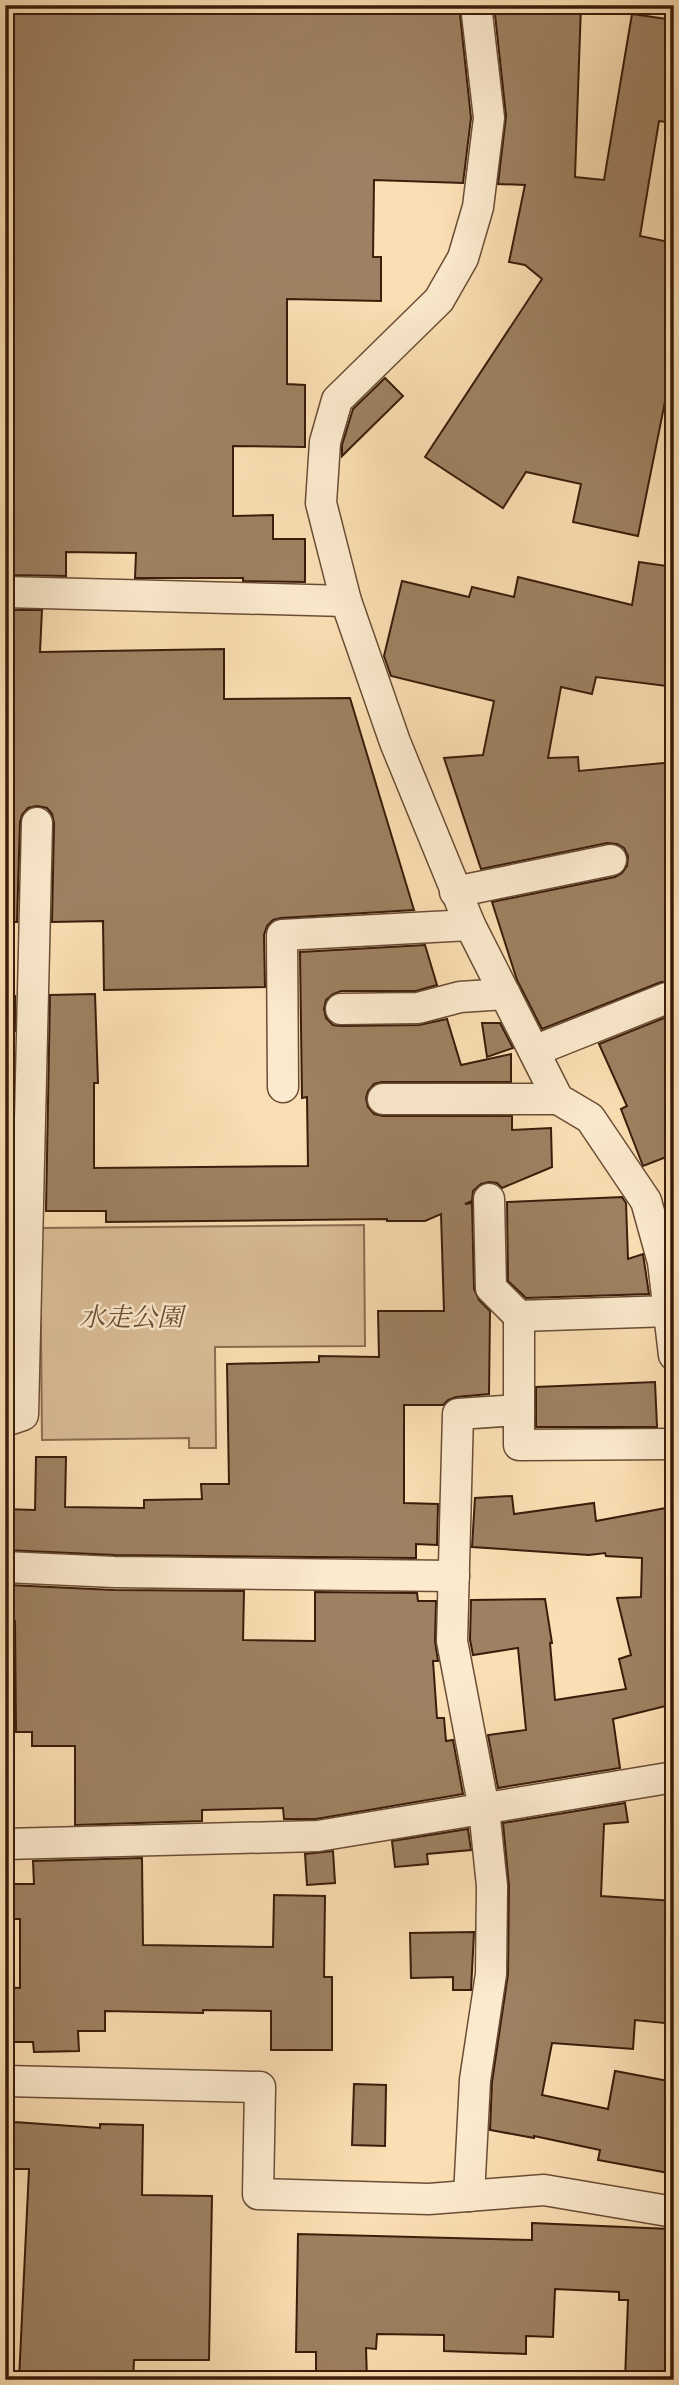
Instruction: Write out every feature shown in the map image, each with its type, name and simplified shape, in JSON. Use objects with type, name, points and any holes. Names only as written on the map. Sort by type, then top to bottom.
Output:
[{"type":"street","points":[[476,5],[489,118],[478,207],[463,258],[439,300],[337,400],[325,442],[321,503],[346,601],[395,742],[454,892],[558,1098],[590,1118],[646,1201],[663,1262],[674,1354]]},
{"type":"street","points":[[5,592],[346,601]]},
{"type":"street","points":[[5,1421],[23,1415],[37,823]]},
{"type":"street","points":[[454,892],[611,860]]},
{"type":"street","points":[[283,1087],[282,935],[470,925]]},
{"type":"street","points":[[341,1009],[418,1008],[460,997],[505,994]]},
{"type":"street","points":[[534,1051],[667,998]]},
{"type":"street","points":[[383,1099],[558,1098]]},
{"type":"street","points":[[489,1199],[491,1288],[519,1315],[670,1311]]},
{"type":"street","points":[[519,1315],[519,1444],[674,1444]]},
{"type":"street","points":[[469,2196],[475,2080],[491,1973],[492,1885],[484,1809],[452,1641],[458,1414],[519,1410]]},
{"type":"street","points":[[5,1567],[114,1572],[454,1576]]},
{"type":"street","points":[[5,1844],[318,1836],[674,1777]]},
{"type":"street","points":[[5,2081],[260,2087],[258,2194],[429,2199],[544,2190],[674,2212]]},
{"type":"green space","name":"水走公園","points":[[364,1225],[365,1346],[215,1347],[216,1448],[189,1448],[189,1438],[42,1440],[40,1228]]},
{"type":"building","points":[[5,5],[459,5],[471,118],[463,183],[374,180],[373,257],[381,257],[381,301],[287,299],[287,384],[305,385],[305,447],[233,446],[233,516],[273,515],[273,539],[305,539],[305,582],[243,581],[243,578],[135,578],[136,553],[66,552],[66,576],[8,575]]},
{"type":"building","points":[[494,5],[581,5],[575,177],[604,180],[632,14],[674,20],[674,123],[659,121],[640,236],[674,243],[674,357],[638,536],[573,522],[581,484],[526,472],[503,508],[425,457],[542,279],[525,265],[509,262],[525,185],[498,184],[506,116]]},
{"type":"building","points":[[385,378],[403,396],[342,456],[342,445],[353,409]]},
{"type":"building","points":[[639,562],[674,567],[674,660],[669,660],[666,686],[596,677],[592,694],[561,687],[548,758],[578,757],[579,771],[674,762],[674,982],[661,982],[542,1029],[517,980],[492,902],[615,877],[627,866],[628,856],[624,848],[607,843],[481,869],[444,758],[483,755],[494,701],[391,676],[384,656],[402,581],[469,597],[472,587],[514,597],[518,577],[632,605]]},
{"type":"building","points":[[8,610],[42,610],[40,652],[224,649],[224,699],[350,698],[414,910],[273,920],[264,935],[265,987],[104,990],[103,921],[52,922],[54,823],[47,808],[37,806],[28,808],[20,822],[17,922],[5,922],[5,633],[8,633]]},
{"type":"building","points":[[425,945],[437,985],[416,991],[341,991],[326,1000],[326,1018],[333,1025],[341,1026],[419,1025],[447,1019],[461,1065],[511,1054],[511,1082],[382,1082],[374,1084],[368,1091],[368,1107],[374,1114],[383,1116],[512,1116],[512,1130],[551,1128],[552,1167],[502,1188],[497,1183],[481,1184],[473,1191],[472,1201],[465,1204],[472,1203],[474,1289],[479,1300],[490,1311],[489,1394],[456,1397],[443,1405],[404,1405],[404,1503],[438,1504],[437,1545],[416,1544],[416,1558],[115,1555],[5,1550],[5,1509],[35,1510],[36,1457],[66,1457],[65,1507],[144,1508],[144,1500],[202,1499],[201,1484],[229,1484],[227,1364],[319,1362],[319,1356],[379,1357],[378,1311],[444,1311],[441,1214],[425,1221],[387,1219],[106,1222],[106,1211],[46,1211],[50,995],[95,994],[98,1083],[94,1083],[94,1168],[308,1166],[307,1097],[302,1098],[300,952]]},
{"type":"building","points":[[15,996],[15,1031],[5,1031],[5,997]]},
{"type":"building","points":[[674,1014],[674,1154],[643,1166],[621,1109],[627,1106],[599,1044]]},
{"type":"building","points":[[482,1023],[500,1023],[513,1048],[487,1057]]},
{"type":"building","points":[[622,1197],[626,1203],[628,1259],[643,1254],[649,1294],[526,1298],[508,1281],[507,1202]]},
{"type":"building","points":[[655,1382],[657,1427],[536,1427],[536,1387]]},
{"type":"building","points":[[512,1496],[514,1514],[594,1503],[596,1521],[666,1508],[674,1544],[674,1704],[613,1719],[620,1768],[498,1788],[488,1735],[526,1730],[518,1648],[473,1655],[470,1640],[471,1600],[545,1599],[552,1643],[555,1700],[626,1689],[619,1659],[631,1655],[617,1598],[641,1597],[642,1558],[606,1556],[605,1553],[589,1555],[472,1547],[475,1498]]},
{"type":"building","points":[[8,1585],[114,1590],[244,1591],[243,1640],[315,1641],[315,1592],[417,1593],[418,1601],[436,1601],[435,1641],[438,1661],[433,1661],[437,1718],[444,1718],[446,1741],[453,1740],[463,1794],[316,1819],[284,1819],[283,1808],[202,1810],[202,1821],[75,1825],[75,1746],[32,1746],[32,1732],[16,1732],[15,1621],[8,1622]]},
{"type":"building","points":[[625,1803],[628,1822],[604,1824],[601,1896],[674,1901],[674,2024],[635,2020],[633,2049],[552,2043],[542,2095],[608,2109],[615,2071],[674,2082],[674,2174],[598,2160],[600,2150],[490,2130],[492,2082],[508,1974],[509,1886],[503,1823]]},
{"type":"building","points":[[468,1829],[471,1850],[427,1854],[428,1864],[395,1867],[392,1841]]},
{"type":"building","points":[[333,1851],[335,1883],[307,1885],[305,1854]]},
{"type":"building","points":[[142,1858],[143,1945],[273,1947],[274,1895],[325,1896],[324,1977],[332,1977],[332,2050],[271,2050],[271,2011],[105,2011],[105,2031],[78,2031],[79,2051],[34,2052],[33,2042],[5,2042],[5,1987],[20,1988],[20,1919],[5,1919],[5,1884],[34,1884],[33,1861]]},
{"type":"building","points":[[474,1932],[471,1990],[453,1990],[453,1977],[411,1978],[410,1933]]},
{"type":"building","points":[[354,2084],[386,2085],[385,2146],[352,2145]]},
{"type":"building","points":[[14,2122],[100,2128],[100,2124],[143,2125],[142,2195],[212,2196],[209,2360],[134,2360],[133,2380],[19,2380],[29,2169],[14,2169]]},
{"type":"building","points":[[532,2223],[670,2229],[667,2309],[674,2309],[672,2380],[625,2380],[628,2300],[619,2300],[619,2292],[555,2289],[553,2337],[526,2336],[526,2354],[444,2351],[444,2335],[377,2334],[376,2349],[366,2348],[367,2380],[316,2380],[316,2352],[296,2352],[298,2234],[532,2240]]}]
